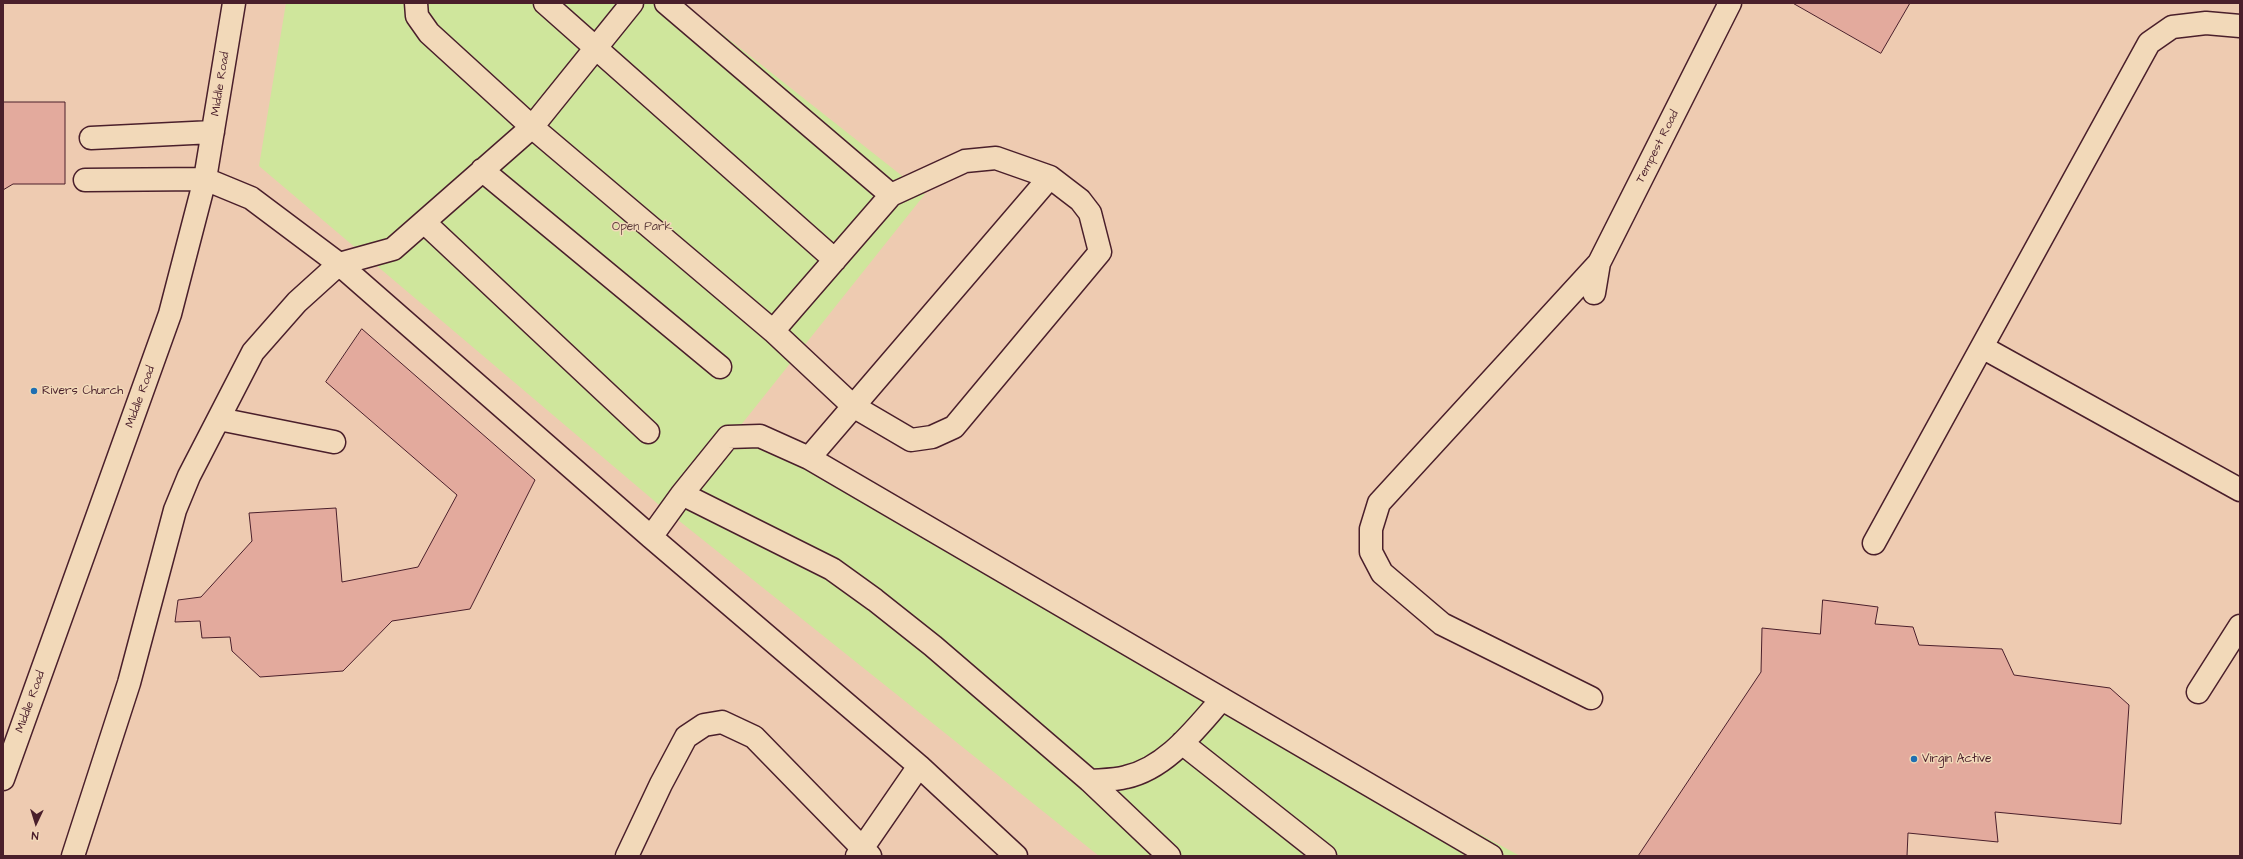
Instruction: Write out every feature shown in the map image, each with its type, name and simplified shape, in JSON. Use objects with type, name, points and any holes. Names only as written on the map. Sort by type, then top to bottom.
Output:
[{"type":"street","name":"Middle Road","points":[[3,779],[170,314],[205,179],[234,3]]},
{"type":"street","points":[[416,3],[417,16],[429,33],[532,127],[772,331],[853,406],[912,440],[932,437],[954,427],[1100,252],[1090,213],[1080,200],[1050,177],[996,158],[965,161],[891,195],[772,331]]},
{"type":"street","points":[[545,3],[835,260]]},
{"type":"street","points":[[73,856],[129,683],[174,510],[189,476],[253,352],[297,302],[339,264],[393,249],[532,127],[597,49],[632,3]]},
{"type":"street","points":[[666,3],[891,195]]},
{"type":"street","name":"Tempest Road","points":[[1594,294],[1599,263],[1730,3]]},
{"type":"street","points":[[1874,543],[2149,43],[2172,27],[2206,23],[2240,26]]},
{"type":"street","points":[[91,138],[213,132]]},
{"type":"street","points":[[482,170],[720,367]]},
{"type":"street","points":[[809,458],[1050,177]]},
{"type":"street","points":[[85,180],[205,179],[251,198],[339,264],[651,537],[919,766],[1016,856]]},
{"type":"street","points":[[424,222],[648,432]]},
{"type":"street","points":[[1591,698],[1442,624],[1382,573],[1371,552],[1371,529],[1379,503],[1599,263]]},
{"type":"street","points":[[1982,347],[2240,490]]},
{"type":"street","points":[[219,419],[334,442]]},
{"type":"street","points":[[651,537],[682,494],[728,436],[760,436],[809,458],[1491,856]]},
{"type":"street","points":[[682,494],[832,569],[933,646],[1090,781],[1170,856]]},
{"type":"street","points":[[2198,692],[2240,626]]},
{"type":"street","points":[[1090,781],[1127,778],[1151,767],[1182,743],[1222,699]]},
{"type":"street","points":[[628,856],[661,784],[686,737],[704,725],[722,722],[754,737],[863,853],[919,766]]},
{"type":"street","points":[[1182,743],[1325,856]]},
{"type":"green space","name":"Open Park","points":[[286,3],[683,3],[925,194],[737,430],[1520,856],[1099,856],[658,504],[259,166]]},
{"type":"building","points":[[1793,3],[1910,3],[1881,53]]},
{"type":"building","points":[[3,102],[65,102],[65,184],[13,184],[3,190]]},
{"type":"building","points":[[362,329],[535,480],[470,609],[392,621],[343,671],[260,677],[232,651],[230,637],[202,638],[200,621],[175,622],[178,600],[201,597],[252,541],[249,513],[336,508],[342,582],[418,567],[457,495],[326,382]]},
{"type":"building","name":"Virgin Active","points":[[1823,600],[1878,607],[1875,624],[1913,627],[1919,645],[2002,649],[2014,675],[2110,688],[2129,705],[2121,824],[1995,812],[1998,842],[1908,833],[1907,856],[1638,856],[1761,672],[1762,628],[1820,634]]},
{"type":"place","name":"Rivers Church","points":[[34,391]]},
{"type":"place","name":"Virgin Active","points":[[1914,759]]}]
